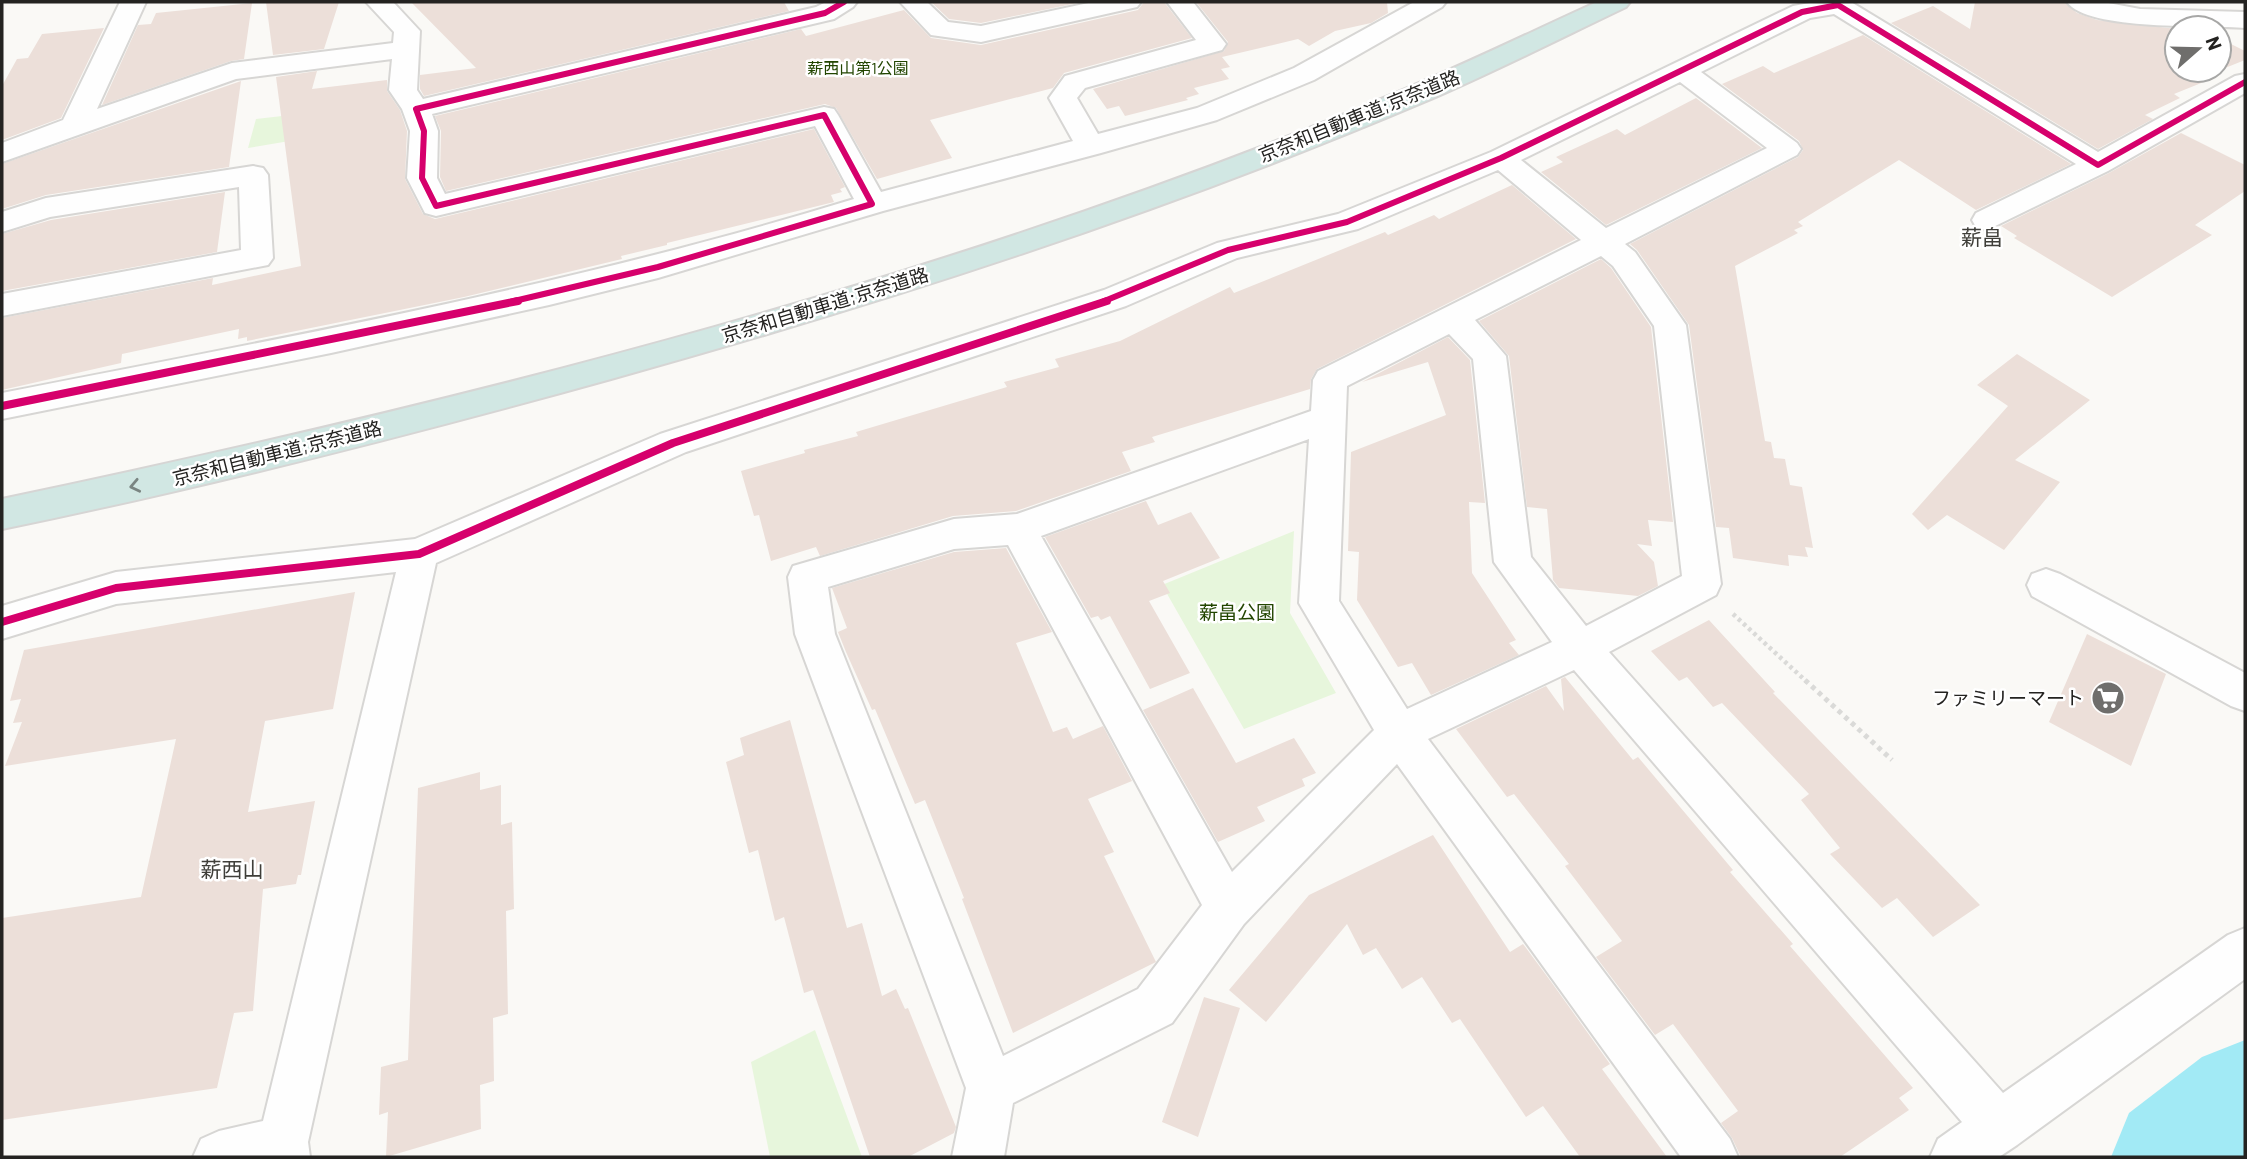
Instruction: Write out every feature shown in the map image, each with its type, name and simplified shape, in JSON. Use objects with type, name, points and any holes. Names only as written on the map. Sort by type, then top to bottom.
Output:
[{"type":"highway","name":"京奈和自動車道;京奈道路","points":[[2,492],[199,451],[498,377],[715,320],[977,241],[1282,132],[1506,39],[1583,2]]},
{"type":"highway","name":"京奈和自動車道;京奈道路","points":[[2,514],[197,473],[503,398],[722,337],[987,255],[1295,144],[1419,94],[1617,2]]},
{"type":"street","points":[[75,125],[133,2]]},
{"type":"street","points":[[379,2],[407,31],[404,90],[416,109],[424,131],[422,178],[436,206],[824,115],[872,204]]},
{"type":"street","points":[[416,109],[825,13],[844,2]]},
{"type":"street","points":[[913,2],[940,29],[981,34],[1128,2]]},
{"type":"street","points":[[1091,147],[1063,98],[1075,82],[1213,44],[1180,2]]},
{"type":"street","points":[[2080,2],[2102,13],[2214,16],[2245,20]]},
{"type":"street","points":[[2,406],[527,300],[809,225],[872,204],[1091,147],[1207,114],[1304,75],[1416,5]]},
{"type":"street","points":[[2,622],[116,588],[419,554],[673,443],[1115,298],[1227,250],[1347,222],[1501,158],[1802,12],[1838,5],[2098,165]]},
{"type":"street","points":[[2,153],[232,71],[406,50]]},
{"type":"street","points":[[1681,70],[1787,149],[1330,380],[1319,603],[1399,733],[1712,1157]]},
{"type":"street","points":[[1987,220],[2098,165],[2245,82]]},
{"type":"street","points":[[991,1088],[1155,1006],[1228,908],[1399,733],[1580,648],[1702,584],[1670,325],[1625,259],[1501,158]]},
{"type":"street","points":[[2,222],[46,208],[253,175],[257,258],[2,305]]},
{"type":"street","points":[[1454,318],[1489,356],[1513,562],[1580,648],[1999,1127]]},
{"type":"street","points":[[978,1157],[991,1088],[815,634],[807,577],[954,534],[1018,529],[1328,419]]},
{"type":"street","points":[[1018,529],[1228,908]]},
{"type":"street","points":[[219,1157],[283,1150],[419,554]]},
{"type":"street","points":[[2046,585],[2245,693]]},
{"type":"street","points":[[1956,1157],[2245,951]]},
{"type":"path","points":[[1702,584],[1892,760]]},
{"type":"green space","points":[[317,112],[325,135],[248,148],[256,119]]},
{"type":"green space","name":"薪畠公園","points":[[1294,531],[1290,613],[1336,693],[1244,729],[1162,585]]},
{"type":"green space","points":[[815,1030],[862,1157],[770,1157],[751,1062]]},
{"type":"building","points":[[266,2],[339,2],[324,49],[273,55]]},
{"type":"building","points":[[411,2],[784,2],[789,11],[424,96],[420,89],[420,75],[476,68]]},
{"type":"building","points":[[931,2],[1082,2],[981,23],[949,19]]},
{"type":"building","points":[[1144,2],[1164,2],[1192,38],[1064,73],[1053,88],[930,120],[952,158],[877,179],[836,108],[825,104],[446,191],[440,177],[441,131],[435,116],[801,29],[806,36],[904,10],[931,38],[981,45],[1138,10]]},
{"type":"building","points":[[1196,2],[1387,2],[1388,13],[1371,23],[1335,31],[1309,46],[1298,39],[1222,57],[1230,67],[1221,69],[1229,79],[1194,88],[1199,94],[1186,98],[1188,100],[1125,116],[1119,106],[1107,109],[1093,89],[1224,51],[1228,42]]},
{"type":"building","points":[[1975,2],[2065,2],[2077,13],[2097,20],[2163,27],[2163,84],[2199,84],[2174,94],[2180,98],[2145,115],[2153,119],[2098,149],[1891,23],[1933,6],[1970,29]]},
{"type":"building","points":[[252,3],[244,59],[231,61],[102,105],[138,25],[151,24],[156,13]]},
{"type":"building","points":[[104,28],[61,118],[2,140],[2,86],[17,59],[28,58],[42,34]]},
{"type":"building","points":[[1863,35],[2071,164],[1976,210],[1899,160],[1798,222],[1803,226],[1794,230],[1798,233],[1735,266],[1765,441],[1771,442],[1774,458],[1785,459],[1790,485],[1802,487],[1813,548],[1805,547],[1808,557],[1788,555],[1789,566],[1733,558],[1729,528],[1716,527],[1689,325],[1637,250],[1630,244],[1798,157],[1803,150],[1799,141],[1722,84],[1763,66],[1774,73]]},
{"type":"building","points":[[2233,45],[2245,51],[2245,60],[2233,65]]},
{"type":"building","points":[[317,71],[312,89],[387,80],[387,91],[400,110],[407,131],[405,179],[423,214],[435,219],[814,129],[845,187],[840,189],[842,192],[831,195],[834,202],[667,243],[621,256],[622,259],[464,297],[247,341],[247,337],[238,339],[239,329],[122,354],[121,363],[2,390],[2,318],[213,278],[212,285],[301,266],[276,77]]},
{"type":"building","points":[[241,81],[229,167],[46,195],[2,209],[2,164]]},
{"type":"building","points":[[1696,98],[1762,148],[1606,225],[1541,172],[1563,162],[1556,157],[1617,129],[1625,135]]},
{"type":"building","points":[[2181,133],[2245,165],[2245,191],[2195,225],[2212,235],[2112,297],[2014,238],[2017,236],[2001,226],[2109,173]]},
{"type":"building","points":[[1512,185],[1576,239],[1317,369],[1311,379],[1310,389],[1152,437],[1155,442],[1122,452],[1131,471],[1016,511],[953,516],[820,556],[816,547],[771,561],[759,515],[754,516],[741,471],[858,436],[856,432],[1007,387],[1004,382],[1059,367],[1055,359],[1120,341],[1230,287],[1234,293],[1385,232],[1388,235],[1434,215],[1439,219]]},
{"type":"building","points":[[225,192],[217,252],[2,291],[2,234],[51,220]]},
{"type":"building","points":[[1601,259],[1611,268],[1651,327],[1673,522],[1648,520],[1652,546],[1637,544],[1654,562],[1658,586],[1638,596],[1559,588],[1553,580],[1547,509],[1527,507],[1509,356],[1479,321]]},
{"type":"building","points":[[1448,337],[1470,360],[1485,503],[1469,502],[1472,573],[1516,640],[1509,643],[1519,655],[1431,695],[1412,663],[1398,667],[1357,600],[1359,552],[1348,551],[1351,452],[1446,415],[1428,362],[1362,382]]},
{"type":"building","points":[[2017,354],[2090,400],[2015,460],[2060,482],[2004,550],[1947,515],[1928,530],[1912,514],[2008,406],[1977,385]]},
{"type":"building","points":[[1146,501],[1158,525],[1191,512],[1220,558],[1163,581],[1170,593],[1149,601],[1190,673],[1150,689],[1110,616],[1101,620],[1098,616],[1091,618],[1045,537]]},
{"type":"building","points":[[1006,548],[1052,632],[1016,643],[1053,732],[1067,727],[1073,739],[1103,726],[1132,781],[1088,799],[1114,852],[1104,856],[1156,962],[1013,1033],[925,800],[915,804],[875,709],[872,710],[846,652],[838,632],[847,628],[832,588],[954,552]]},
{"type":"building","points":[[355,592],[333,709],[265,721],[248,812],[315,801],[301,875],[298,875],[296,884],[263,889],[253,1011],[234,1013],[217,1088],[2,1120],[2,918],[141,897],[176,739],[5,766],[22,722],[13,723],[21,699],[10,701],[24,650]]},
{"type":"building","points":[[1709,620],[1775,692],[1773,693],[1980,905],[1933,937],[1897,898],[1882,908],[1830,854],[1840,848],[1801,800],[1809,794],[1722,703],[1713,707],[1687,677],[1679,681],[1651,651]]},
{"type":"building","name":"ファミリーマート","points":[[2087,634],[2166,674],[2131,766],[2049,722]]},
{"type":"building","points":[[1565,677],[1633,760],[1638,757],[1733,870],[1730,872],[1793,944],[1790,946],[1913,1088],[1899,1098],[1909,1110],[1840,1157],[1741,1157],[1721,1123],[1738,1111],[1673,1024],[1655,1035],[1596,957],[1622,941],[1565,866],[1569,864],[1514,794],[1507,797],[1456,729],[1546,686],[1564,711],[1561,679]]},
{"type":"building","points":[[1193,688],[1236,763],[1294,738],[1316,773],[1302,779],[1305,786],[1257,807],[1265,821],[1218,842],[1143,710]]},
{"type":"building","points":[[790,720],[847,928],[862,923],[882,996],[896,989],[905,1009],[908,1008],[956,1127],[954,1133],[908,1157],[870,1157],[813,990],[804,993],[784,917],[775,921],[758,850],[749,853],[726,762],[744,755],[740,738]]},
{"type":"building","points":[[480,772],[480,790],[501,785],[501,825],[512,822],[514,909],[506,911],[508,1014],[493,1018],[494,1081],[480,1085],[481,1129],[386,1157],[388,1112],[379,1115],[381,1067],[408,1060],[418,788]]},
{"type":"building","points":[[1433,835],[1510,952],[1523,944],[1552,983],[1610,1064],[1602,1069],[1667,1157],[1580,1157],[1543,1106],[1526,1117],[1460,1019],[1452,1023],[1422,977],[1402,989],[1376,948],[1363,955],[1347,924],[1266,1022],[1229,990],[1309,895]]},
{"type":"building","points":[[1204,997],[1240,1008],[1198,1137],[1162,1122]]},
{"type":"waterway","points":[[2173,1157],[2245,1100]]},
{"type":"cycle path","points":[[2,406],[331,341],[549,294],[658,267],[872,204],[824,115],[436,206],[422,178],[424,131],[416,109],[825,13],[844,2]]},
{"type":"cycle path","points":[[2,622],[116,588],[419,554],[673,443],[1115,298],[1228,250],[1347,222],[1501,158],[1802,12],[1838,5],[2098,165],[2245,82]]},
{"type":"place","name":"ファミリーマート","points":[[2108,698]]},
{"type":"district","name":"薪畠","points":[[1982,238]]},
{"type":"district","name":"薪西山","points":[[232,870]]},
{"type":"park label","name":"薪西山第1公園","points":[[858,68]]}]
